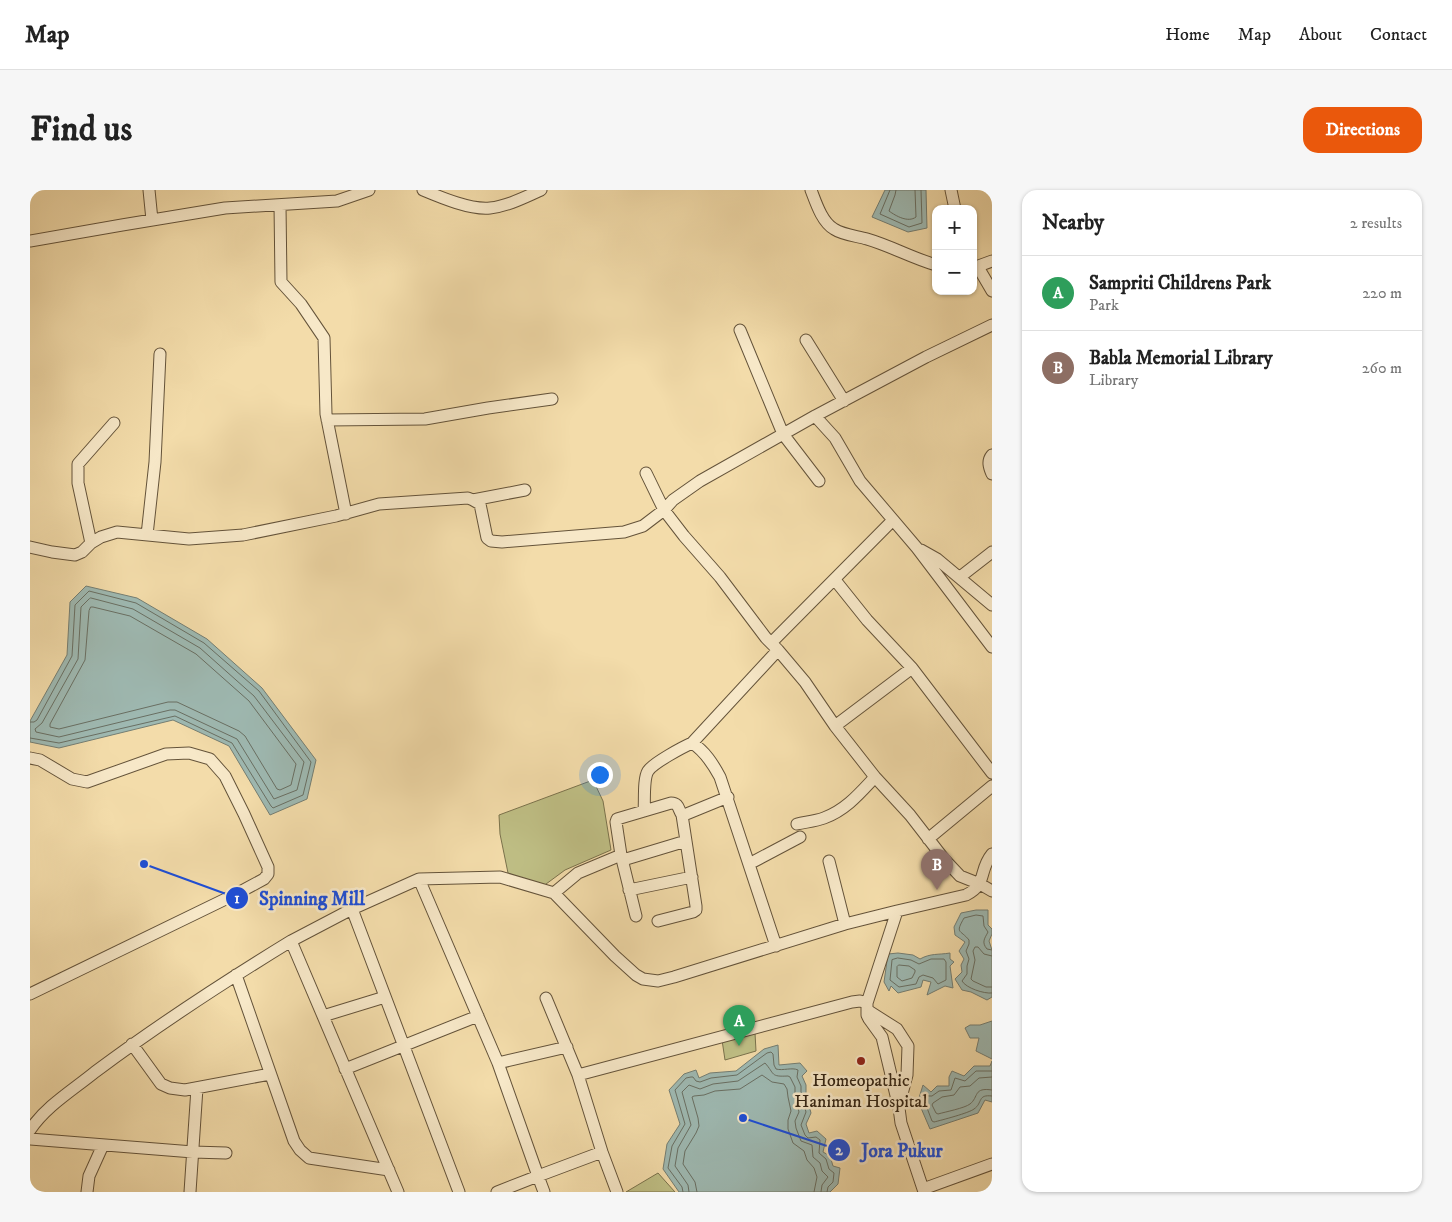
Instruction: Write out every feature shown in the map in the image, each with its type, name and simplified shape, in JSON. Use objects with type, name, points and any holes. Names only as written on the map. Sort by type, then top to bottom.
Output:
[{"type":"street","points":[[149,190],[152,220]]},
{"type":"street","points":[[30,241],[224,208],[337,201],[369,190]]},
{"type":"street","points":[[423,190],[464,205],[489,209],[508,204],[542,190]]},
{"type":"street","points":[[811,190],[827,223],[835,230],[894,248],[921,261],[932,264]]},
{"type":"street","points":[[951,190],[953,205]]},
{"type":"street","points":[[280,204],[281,282],[301,304],[324,338],[324,382],[327,420],[346,514]]},
{"type":"street","points":[[977,267],[992,261]]},
{"type":"street","points":[[977,268],[992,291]]},
{"type":"street","points":[[30,547],[75,555],[82,552],[101,537],[117,532],[189,539],[243,535],[346,514],[379,504],[468,498],[480,504],[487,538],[491,541],[502,542],[624,532],[643,526],[700,480],[926,357],[992,325]]},
{"type":"street","points":[[740,330],[783,434],[819,481]]},
{"type":"street","points":[[806,340],[844,401]]},
{"type":"street","points":[[147,535],[155,462],[160,354]]},
{"type":"street","points":[[327,420],[425,419],[552,399]]},
{"type":"street","points":[[815,416],[835,438],[860,481],[917,548],[992,647]]},
{"type":"street","points":[[91,543],[78,483],[78,464],[114,423]]},
{"type":"street","points":[[992,455],[989,458],[988,464],[992,474]]},
{"type":"street","points":[[646,473],[664,510],[720,577],[766,638],[805,682],[835,726],[875,777],[910,815],[960,876],[992,891]]},
{"type":"street","points":[[473,500],[525,490]]},
{"type":"street","points":[[644,811],[648,771],[654,765],[692,743],[775,646],[893,520]]},
{"type":"street","points":[[917,548],[937,559],[992,605]]},
{"type":"street","points":[[960,577],[992,552]]},
{"type":"street","points":[[835,580],[867,620],[912,668],[992,773]]},
{"type":"street","points":[[835,726],[912,668]]},
{"type":"street","points":[[692,743],[700,748],[714,765],[720,777],[776,946]]},
{"type":"street","points":[[30,758],[40,760],[72,780],[88,782],[166,754],[190,753],[210,759],[224,776],[268,867],[268,874],[264,879],[238,894],[30,994]]},
{"type":"street","points":[[797,824],[823,818],[839,810],[854,800],[875,777]]},
{"type":"street","points":[[928,839],[992,786]]},
{"type":"street","points":[[682,815],[728,797]]},
{"type":"street","points":[[636,916],[622,857],[617,819],[675,803],[682,815],[696,910],[658,921]]},
{"type":"street","points":[[750,864],[800,837]]},
{"type":"street","points":[[554,893],[578,873],[622,857],[686,841]]},
{"type":"street","points":[[30,1130],[48,1109],[132,1044],[236,975],[291,940],[352,909],[419,879],[500,878],[554,893],[636,975],[643,979],[658,981],[845,924],[966,895],[980,884],[985,862],[992,854]]},
{"type":"street","points":[[829,861],[845,924]]},
{"type":"street","points":[[629,890],[692,877]]},
{"type":"street","points":[[419,879],[498,1063],[544,1192]]},
{"type":"street","points":[[352,909],[459,1192]]},
{"type":"street","points":[[897,911],[867,1006],[869,1019],[882,1037],[901,1123],[919,1191],[992,1164]]},
{"type":"street","points":[[291,940],[398,1192]]},
{"type":"street","points":[[236,975],[294,1141],[300,1150],[308,1158],[389,1170]]},
{"type":"street","points":[[323,1016],[385,997]]},
{"type":"street","points":[[546,998],[578,1075],[602,1152],[618,1192]]},
{"type":"street","points":[[578,1075],[857,1001],[863,1001],[897,1029],[908,1046],[907,1075],[899,1108]]},
{"type":"street","points":[[346,1069],[478,1016]]},
{"type":"street","points":[[132,1044],[161,1084],[170,1088],[185,1090],[270,1074]]},
{"type":"street","points":[[498,1063],[567,1047]]},
{"type":"street","points":[[190,1192],[197,1088]]},
{"type":"street","points":[[30,1139],[226,1153]]},
{"type":"street","points":[[87,1192],[89,1176],[103,1145]]},
{"type":"street","points":[[497,1192],[602,1152]]},
{"type":"green space","points":[[593,780],[603,801],[611,850],[565,870],[542,887],[508,873],[500,834],[499,815]]},
{"type":"green space","points":[[755,1033],[756,1051],[725,1060],[722,1040]]},
{"type":"green space","points":[[658,1173],[675,1192],[626,1192]]},
{"type":"water","points":[[885,190],[926,190],[927,228],[908,232],[872,217]]},
{"type":"water","points":[[86,586],[137,598],[207,639],[262,688],[316,760],[307,799],[270,815],[229,746],[173,720],[59,748],[30,742],[30,721],[67,655],[70,602]]},
{"type":"water","points":[[988,910],[988,925],[992,929],[989,941],[992,950],[992,997],[987,1000],[962,990],[955,979],[962,972],[961,965],[964,959],[959,951],[965,942],[955,935],[954,927],[961,913]]},
{"type":"water","points":[[950,953],[950,959],[954,962],[950,966],[953,988],[945,986],[927,995],[931,982],[923,980],[921,987],[898,993],[891,986],[889,991],[884,982],[888,954],[913,955],[920,959],[931,955]]},
{"type":"water","points":[[992,1021],[992,1059],[976,1051],[979,1038],[970,1038],[965,1028],[970,1025],[980,1025]]},
{"type":"water","points":[[778,1045],[779,1065],[800,1063],[807,1071],[802,1076],[806,1085],[806,1094],[811,1113],[806,1124],[809,1133],[817,1131],[826,1139],[823,1152],[830,1156],[833,1166],[840,1168],[838,1184],[830,1192],[679,1192],[663,1169],[667,1144],[680,1124],[669,1090],[684,1074],[696,1070],[699,1078],[710,1073],[736,1071],[764,1049]]},
{"type":"water","points":[[992,1061],[992,1102],[985,1100],[978,1113],[930,1129],[918,1101],[923,1085],[931,1092],[937,1086],[949,1086],[949,1077],[952,1071],[964,1076],[974,1066],[990,1066]]},
{"type":"place","name":"Spinning Mill","points":[[144,864]]},
{"type":"place","name":"Babla Memorial Library","points":[[937,890]]},
{"type":"place","name":"Sampriti Childrens Park","points":[[739,1046]]},
{"type":"place","name":"Homeopathic Haniman Hospital","points":[[861,1061]]},
{"type":"place","name":"Jora Pukur","points":[[743,1118]]}]
